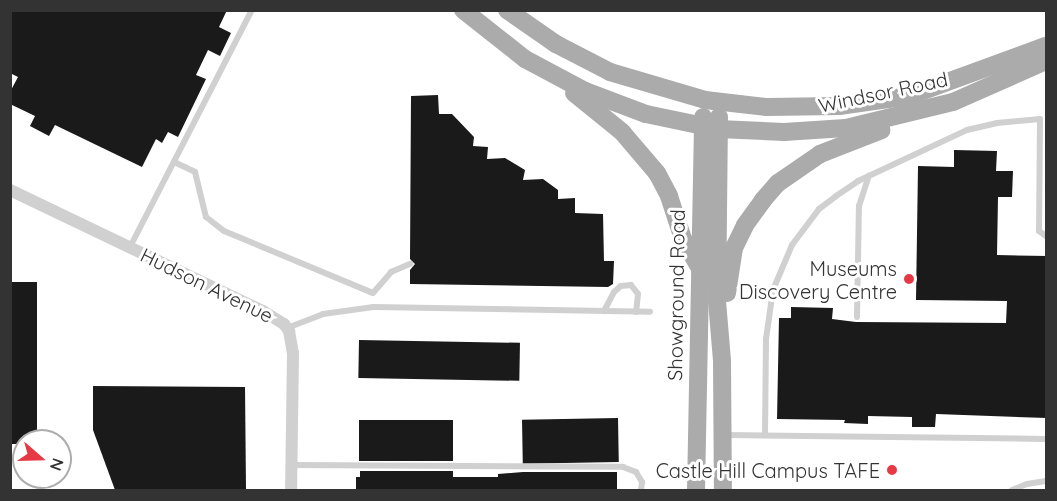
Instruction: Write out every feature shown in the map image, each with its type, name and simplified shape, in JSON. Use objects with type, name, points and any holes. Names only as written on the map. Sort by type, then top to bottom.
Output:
[{"type":"main road","name":"Windsor Road","points":[[463,10],[501,41],[553,76],[613,102],[710,128],[784,132],[846,128],[953,102],[1047,61]]},
{"type":"main road","name":"Windsor Road","points":[[507,10],[556,44],[610,72],[713,102],[789,108],[879,102],[944,86],[1047,46]]},
{"type":"main road","points":[[553,76],[622,132],[640,150],[669,196],[682,239],[698,265]]},
{"type":"main road","name":"Showground Road","points":[[696,490],[698,265],[713,102]]},
{"type":"main road","points":[[722,361],[731,260],[739,236],[763,200],[796,169],[830,148],[953,102]]},
{"type":"main road","name":"Showground Road","points":[[710,128],[717,302],[722,361],[723,490]]},
{"type":"street","name":"Hudson Avenue","points":[[10,190],[263,311],[286,328],[293,353],[291,490]]},
{"type":"lane","points":[[130,247],[252,10]]},
{"type":"lane","points":[[765,435],[767,322],[778,275],[792,245],[819,209],[870,176],[967,130],[997,123],[1043,118],[1039,231],[1047,236]]},
{"type":"lane","points":[[174,162],[195,172],[206,217],[224,231],[373,293],[391,272],[410,264]]},
{"type":"lane","points":[[857,317],[859,206],[870,176]]},
{"type":"lane","points":[[604,311],[614,292],[621,286],[630,285],[638,294],[636,312]]},
{"type":"lane","points":[[286,328],[323,314],[374,307],[650,312]]},
{"type":"lane","points":[[723,435],[1047,439]]},
{"type":"lane","points":[[291,465],[623,466],[636,472],[642,482],[641,490]]},
{"type":"lane","points":[[1012,490],[1027,484],[1047,481]]},
{"type":"building","points":[[10,10],[227,10],[219,27],[231,33],[220,56],[208,50],[196,75],[206,79],[178,137],[168,132],[162,143],[156,139],[142,167],[55,125],[49,136],[30,126],[35,116],[10,104],[10,92],[18,77],[10,73]]},
{"type":"building","points":[[438,95],[439,114],[452,114],[474,137],[473,146],[488,147],[487,159],[505,158],[525,170],[523,180],[543,179],[558,190],[558,199],[575,198],[575,213],[603,214],[604,261],[614,261],[613,284],[608,287],[410,284],[410,270],[415,264],[410,259],[411,96]]},
{"type":"building","points":[[954,150],[997,151],[996,171],[1013,171],[1012,197],[998,197],[997,255],[1047,256],[1047,418],[936,414],[935,427],[912,427],[912,417],[868,416],[868,424],[844,423],[845,420],[777,419],[779,318],[791,318],[791,307],[833,308],[832,319],[856,322],[1006,323],[1007,301],[916,300],[918,166],[954,167]]},
{"type":"building","points":[[10,282],[37,282],[37,429],[12,429],[12,444],[10,444]]},
{"type":"building","points":[[359,340],[520,343],[519,381],[358,378]]},
{"type":"building","points":[[93,386],[245,387],[246,490],[115,490],[93,430]]},
{"type":"building","points":[[618,418],[619,462],[523,464],[522,420]]},
{"type":"building","points":[[359,420],[453,420],[453,461],[359,461]]},
{"type":"building","points":[[360,471],[453,471],[453,477],[498,477],[498,474],[523,472],[617,472],[617,490],[356,490],[356,477],[360,477]]},
{"type":"place","name":"Museums Discovery Centre","points":[[909,279]]},
{"type":"place","name":"Castle Hill Campus TAFE","points":[[892,470]]}]
